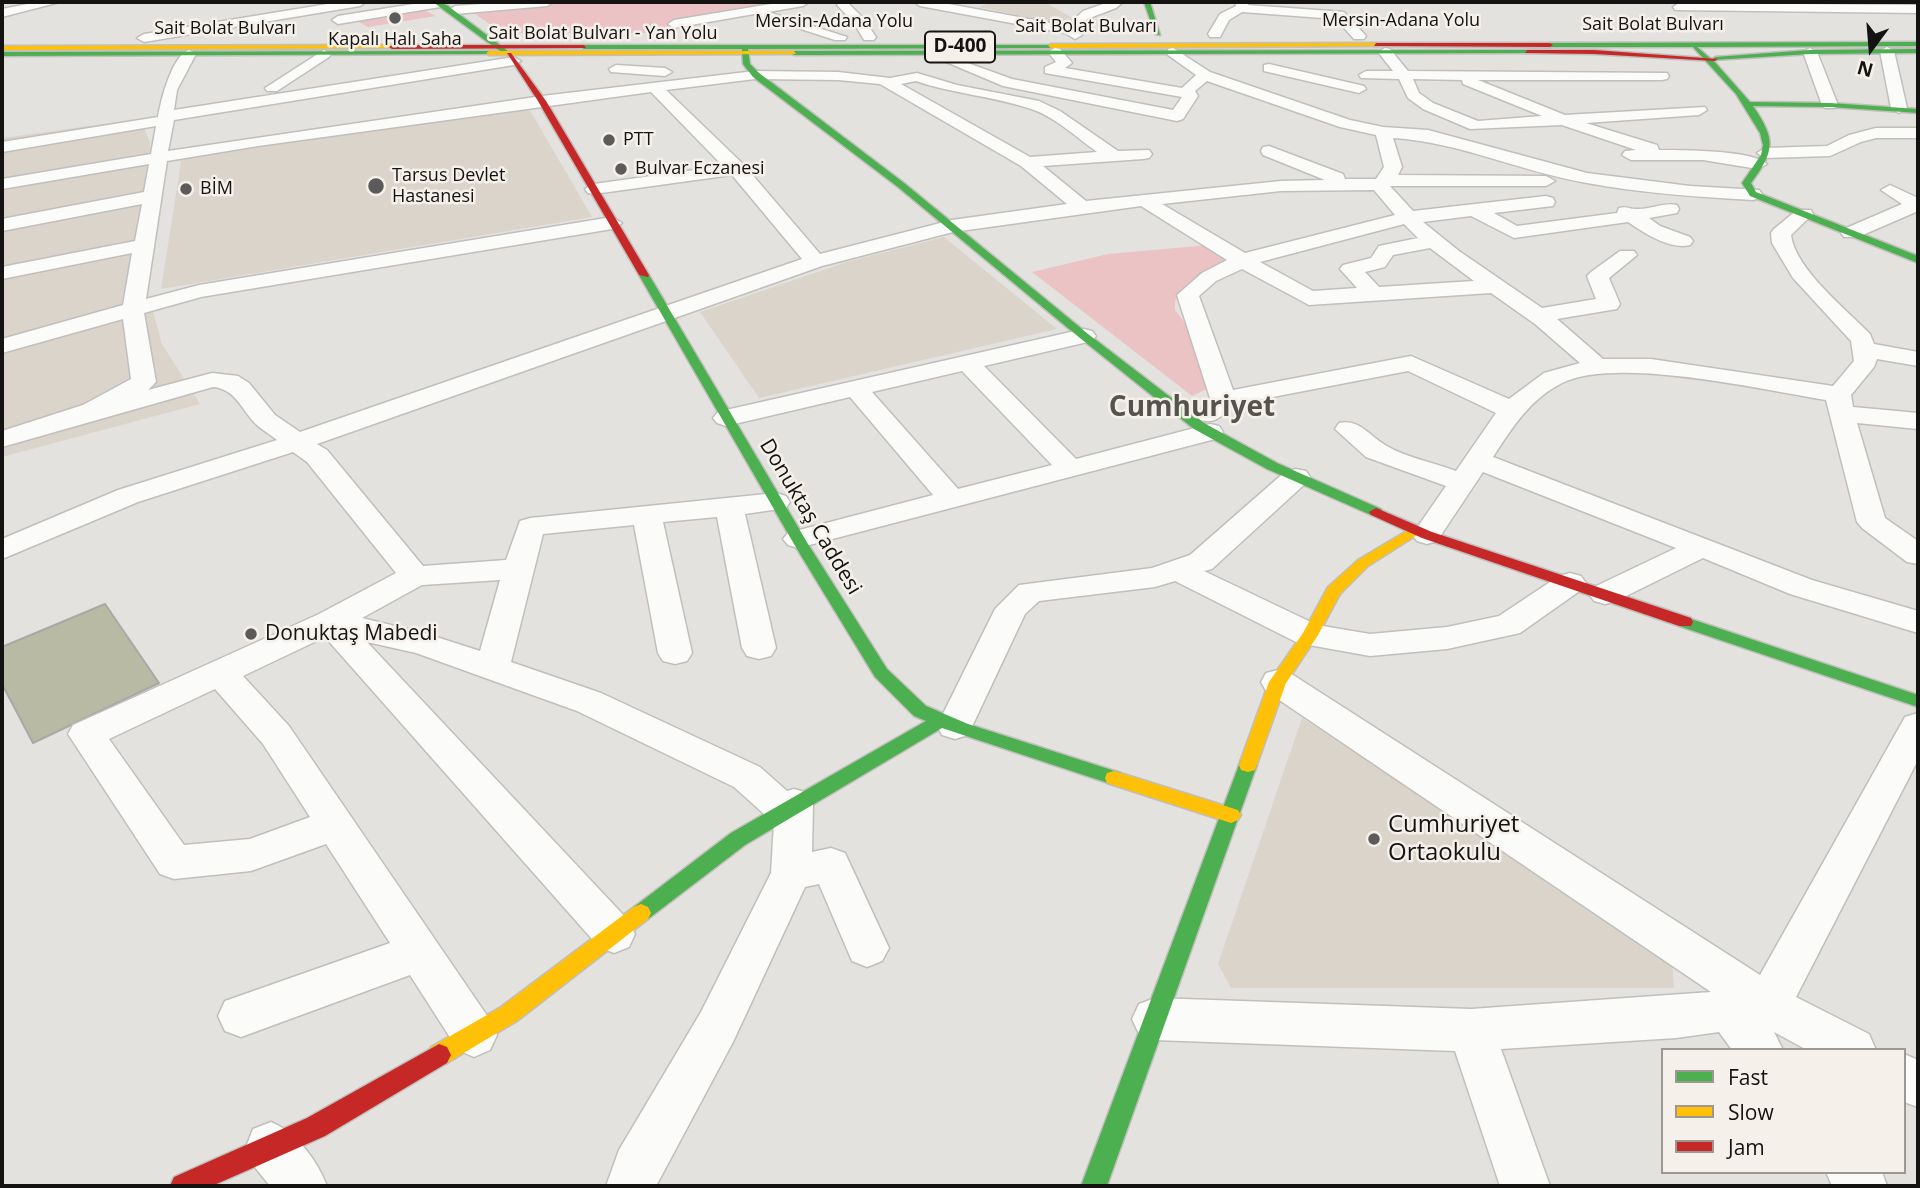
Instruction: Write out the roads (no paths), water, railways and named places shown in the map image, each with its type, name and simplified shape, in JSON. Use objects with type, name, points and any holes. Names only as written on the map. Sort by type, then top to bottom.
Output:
[{"type":"main road","points":[[1147,2],[1158,34]]},
{"type":"main road","name":"Donuktaş Caddesi","points":[[444,5],[499,48],[542,101],[726,418],[881,673],[920,711],[948,723],[1230,816]]},
{"type":"main road","name":"Sait Bolat Bulvarı - Yan Yolu","points":[[2,54],[324,54],[1072,32],[1674,39]]},
{"type":"main road","name":"Sait Bolat Bulvarı - Yan Yolu","points":[[2,40],[235,38],[499,48]]},
{"type":"main road","points":[[1674,39],[1681,59],[1715,86],[1744,104],[1830,104],[1918,111]]},
{"type":"main road","points":[[1674,39],[1710,59],[1761,125],[1767,143],[1762,159],[1746,183],[1753,194],[1918,260]]},
{"type":"main road","name":"Mersin-Adana Yolu","points":[[2,40],[499,48],[1674,39],[1918,40]]},
{"type":"main road","name":"Sait Bolat Bulvarı","points":[[2,48],[744,50],[1674,39]]},
{"type":"main road","name":"Sait Bolat Bulvarı - Yan Yolu","points":[[744,50],[979,55],[1173,52],[1271,60],[1385,52],[1594,52],[1710,59],[1810,52],[1918,51]]},
{"type":"main road","points":[[744,50],[753,73],[766,80],[952,226],[1084,336],[1204,429],[1296,477],[1421,532],[1918,701]]},
{"type":"main road","points":[[1094,1186],[1278,682],[1310,635],[1334,591],[1363,563],[1421,532]]},
{"type":"main road","points":[[183,1186],[316,1126],[509,1014],[738,839],[788,808],[948,723]]},
{"type":"street","points":[[2,13],[54,2]]},
{"type":"street","points":[[144,38],[359,2]]},
{"type":"street","points":[[331,22],[444,5],[547,2]]},
{"type":"street","points":[[674,24],[803,2]]},
{"type":"street","points":[[920,2],[1072,32],[1082,14],[1110,8],[1117,2]]},
{"type":"street","points":[[962,9],[982,2]]},
{"type":"street","points":[[1903,2],[1918,7]]},
{"type":"street","points":[[843,5],[859,21],[869,37]]},
{"type":"street","points":[[1214,34],[1221,19],[1230,10],[1242,5],[1340,15],[1359,36]]},
{"type":"street","points":[[1680,8],[1918,7]]},
{"type":"street","points":[[751,11],[840,37]]},
{"type":"street","points":[[235,38],[262,33]]},
{"type":"street","points":[[2,147],[166,118],[499,48]]},
{"type":"street","points":[[1887,51],[1899,108]]},
{"type":"street","points":[[980,94],[1065,63],[1055,52]]},
{"type":"street","points":[[1173,52],[1205,75],[1346,124],[1383,132],[1428,135],[1538,167],[1638,186],[1670,209],[1590,223],[1514,232],[1474,210]]},
{"type":"street","points":[[1385,52],[1404,75],[1413,95],[1458,121],[1476,126],[1699,110]]},
{"type":"street","points":[[1527,52],[1550,75]]},
{"type":"street","points":[[1810,52],[1830,104]]},
{"type":"street","points":[[74,419],[113,403],[144,382],[132,311],[161,156],[170,90],[189,54]]},
{"type":"street","points":[[272,88],[324,54]]},
{"type":"street","points":[[1016,67],[979,55],[951,61],[1008,83],[1177,116],[1189,96],[1186,93]]},
{"type":"street","points":[[1241,88],[1271,60],[1359,89]]},
{"type":"street","points":[[616,69],[866,77],[887,83],[1027,162],[1082,207]]},
{"type":"street","points":[[1051,70],[1186,93]]},
{"type":"street","points":[[2,184],[161,156],[753,73]]},
{"type":"street","points":[[1095,102],[1116,82],[1132,75]]},
{"type":"street","points":[[1186,93],[1205,75]]},
{"type":"street","points":[[1366,75],[1662,76]]},
{"type":"street","points":[[1454,75],[1568,121],[1651,149]]},
{"type":"street","points":[[1589,75],[1655,114]]},
{"type":"street","points":[[887,83],[917,77],[980,94],[1034,104],[1114,156]]},
{"type":"street","points":[[655,88],[738,169],[785,221],[815,262]]},
{"type":"street","points":[[1512,124],[1513,142]]},
{"type":"street","points":[[1383,132],[1393,167],[1383,182]]},
{"type":"street","points":[[1626,155],[1703,155],[1762,159],[1830,151],[1854,138],[1876,133],[1918,133]]},
{"type":"street","points":[[1269,151],[1354,185]]},
{"type":"street","points":[[1027,162],[1143,154]]},
{"type":"street","points":[[594,189],[738,169]]},
{"type":"street","points":[[1511,180],[1546,202],[1590,223]]},
{"type":"street","points":[[2,550],[128,496],[296,442],[815,262],[952,226],[1082,207],[1281,186],[1511,180],[1753,194]]},
{"type":"street","points":[[1383,182],[1405,218],[1493,286],[1537,314],[1597,366]]},
{"type":"street","points":[[1589,183],[1630,216],[1653,230],[1683,241]]},
{"type":"street","points":[[1851,233],[1917,205],[1890,190]]},
{"type":"street","points":[[2,225],[154,196]]},
{"type":"street","points":[[1145,201],[1187,229],[1309,298],[1493,286]]},
{"type":"street","points":[[1223,399],[1188,295],[1209,277],[1244,260],[1405,218],[1546,202]]},
{"type":"street","points":[[1804,214],[1782,233],[1782,243],[1800,274],[1862,339],[1866,362],[1841,404],[1872,522],[1918,555]]},
{"type":"street","points":[[2,346],[199,291],[612,223]]},
{"type":"street","points":[[1372,292],[1350,269],[1378,263],[1386,250],[1433,242]]},
{"type":"street","points":[[2,273],[145,244]]},
{"type":"street","points":[[1537,314],[1609,304],[1598,276],[1627,255]]},
{"type":"street","points":[[726,418],[1084,336]]},
{"type":"street","points":[[1864,349],[1918,359]]},
{"type":"street","points":[[967,363],[1070,468]]},
{"type":"street","points":[[798,539],[1070,468],[1204,429],[1223,399],[1411,363],[1511,410]]},
{"type":"street","points":[[1421,532],[1470,471],[1511,410],[1553,378],[1597,366],[1651,366],[1918,421]]},
{"type":"street","points":[[2,439],[212,380],[229,381],[240,388],[266,421],[317,456],[415,576]]},
{"type":"street","points":[[855,388],[951,499]]},
{"type":"street","points":[[1348,429],[1375,451],[1470,471],[1702,547],[1801,587],[1918,622]]},
{"type":"street","points":[[948,723],[1011,609],[1030,592],[1155,577],[1201,562],[1296,477]]},
{"type":"street","points":[[493,666],[530,527],[776,502]]},
{"type":"street","points":[[729,507],[759,648]]},
{"type":"street","points":[[647,515],[674,653]]},
{"type":"street","points":[[1605,594],[1702,547]]},
{"type":"street","points":[[336,824],[251,855],[174,862],[86,734],[330,622],[415,576],[518,569]]},
{"type":"street","points":[[1177,570],[1310,635],[1370,645],[1447,638],[1509,625],[1570,583]]},
{"type":"street","points":[[330,622],[424,644],[493,666],[589,702],[747,777],[788,808],[791,873],[717,1027],[637,1168],[631,1186]]},
{"type":"street","points":[[330,622],[614,934]]},
{"type":"street","points":[[220,672],[276,735],[474,1035]]},
{"type":"street","points":[[1278,682],[1749,1007],[1848,1048]]},
{"type":"street","points":[[1759,1048],[1749,1007],[1918,726]]},
{"type":"street","points":[[791,873],[831,865],[867,948]]},
{"type":"street","points":[[241,1016],[419,952]]},
{"type":"street","points":[[1155,1019],[1471,1030],[1676,1017],[1749,1007]]},
{"type":"street","points":[[1471,1030],[1525,1186]]},
{"type":"street","points":[[271,1147],[302,1186]]},
{"type":"place","name":"Kapalı Halı Saha","points":[[395,18]]},
{"type":"place","name":"PTT","points":[[609,140]]},
{"type":"place","name":"Bulvar Eczanesi","points":[[621,169]]},
{"type":"place","name":"Tarsus Devlet Hastanesi","points":[[376,186]]},
{"type":"place","name":"BİM","points":[[186,189]]},
{"type":"place","name":"Donuktaş Mabedi","points":[[251,634]]},
{"type":"place","name":"Cumhuriyet Ortaokulu","points":[[1374,839]]},
{"type":"district","name":"Cumhuriyet","points":[[1192,408]]}]
